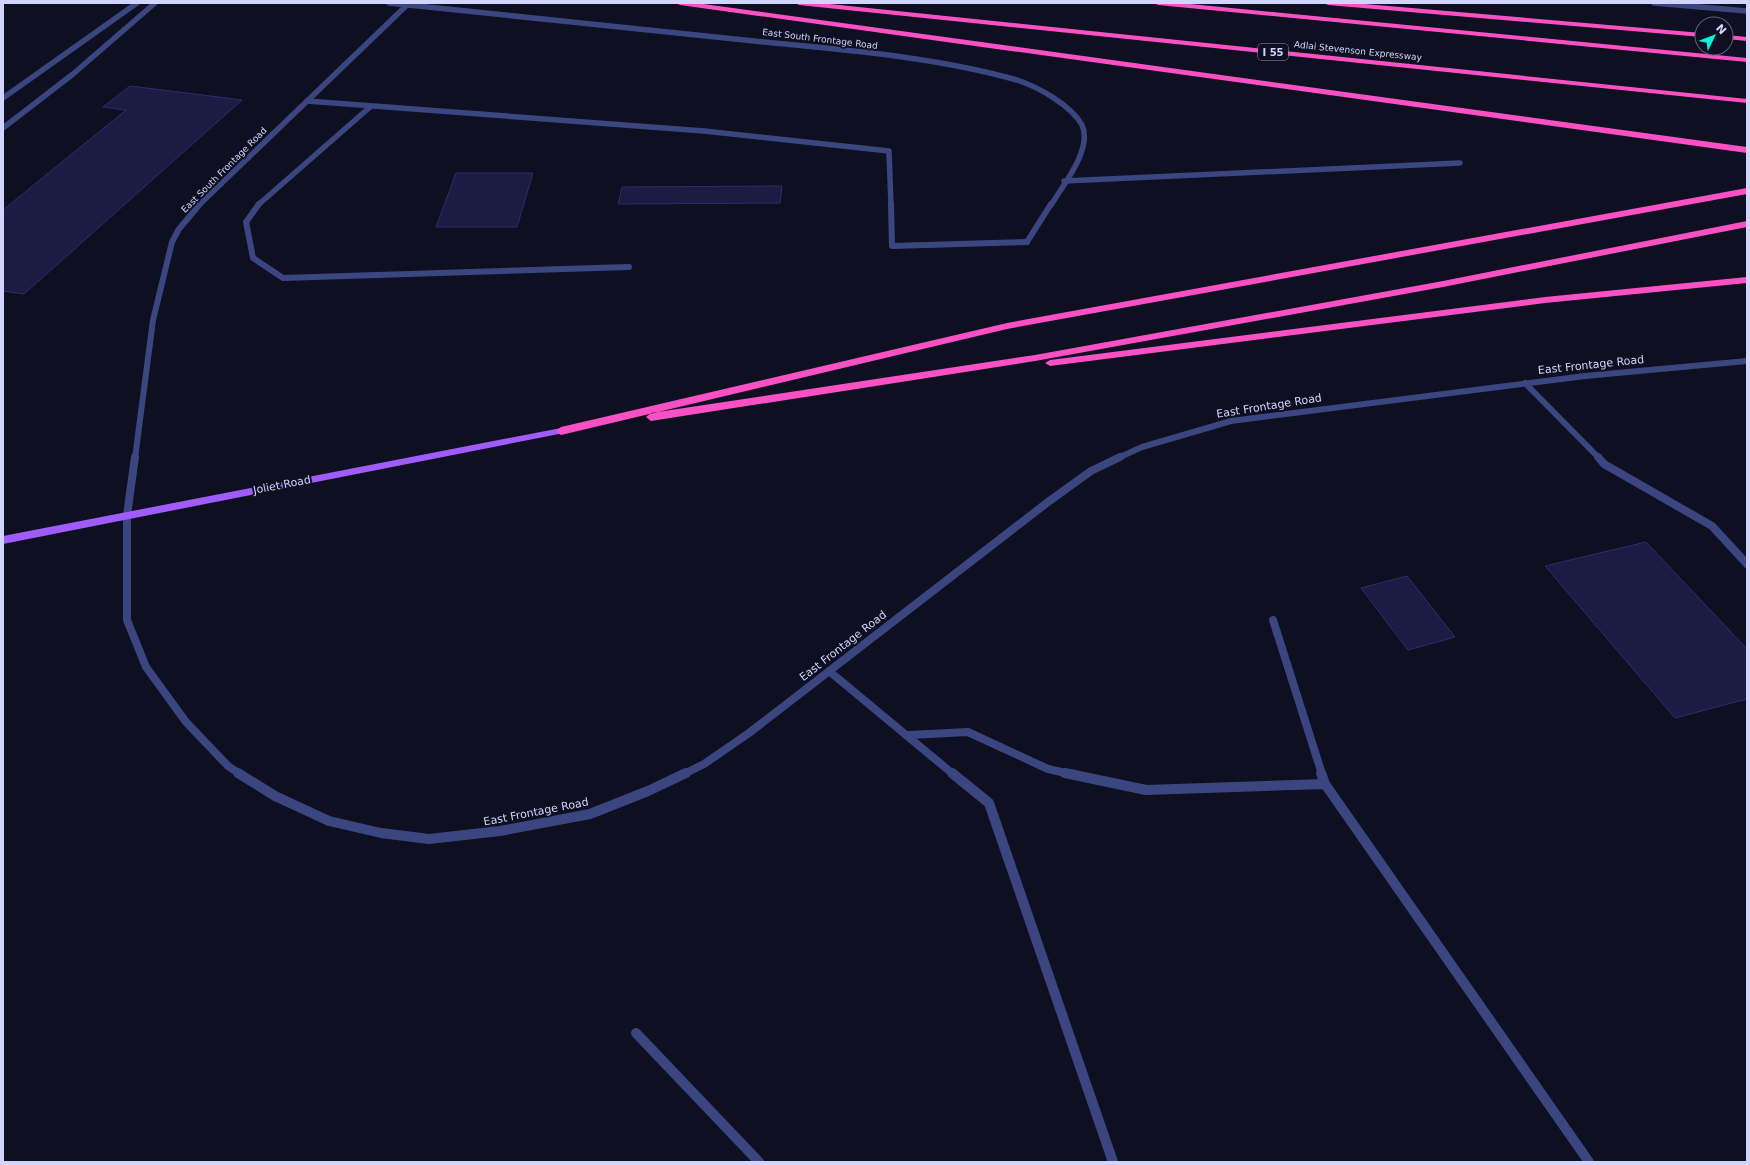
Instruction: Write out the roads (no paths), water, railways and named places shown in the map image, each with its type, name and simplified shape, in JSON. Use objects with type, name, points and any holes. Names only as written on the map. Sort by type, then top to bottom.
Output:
[{"type":"highway","points":[[680,3],[1747,150]]},
{"type":"highway","name":"Adlai Stevenson Expressway","points":[[799,3],[1747,101]]},
{"type":"highway","points":[[1158,3],[1747,60]]},
{"type":"highway","points":[[1328,3],[1694,34]]},
{"type":"highway","points":[[1734,38],[1747,39]]},
{"type":"highway","points":[[561,431],[1007,326],[1747,191]]},
{"type":"highway","points":[[561,431],[1035,358],[1435,285],[1747,224]]},
{"type":"highway","points":[[751,402],[1545,300],[1694,284],[1747,280]]},
{"type":"main road","name":"Joliet Road","points":[[3,540],[561,431]]},
{"type":"street","points":[[3,98],[137,3]]},
{"type":"street","points":[[3,128],[73,74],[155,3]]},
{"type":"street","name":"East South Frontage Road","points":[[370,107],[525,116],[696,130],[889,151],[892,246],[1026,242],[1078,161],[1085,140],[1082,126],[1070,110],[1051,96],[1019,80],[966,68],[859,52],[389,3]]},
{"type":"street","points":[[1654,3],[1747,11]]},
{"type":"street","name":"East South Frontage Road","points":[[127,515],[153,320],[172,242],[179,228],[197,207],[407,5]]},
{"type":"street","points":[[307,101],[370,107]]},
{"type":"street","points":[[370,107],[260,202],[246,222],[253,258],[283,278],[630,267]]},
{"type":"street","points":[[1064,181],[1460,163]]},
{"type":"street","name":"East Frontage Road","points":[[127,515],[127,620],[146,667],[186,722],[228,766],[275,796],[329,821],[381,833],[429,839],[500,831],[590,814],[648,792],[704,764],[749,733],[1048,502],[1091,471],[1142,447],[1231,422],[1525,384],[1747,361]]},
{"type":"street","points":[[1525,384],[1604,464],[1712,526],[1747,564]]},
{"type":"street","points":[[1273,620],[1325,784],[1589,1162]]},
{"type":"street","points":[[829,671],[909,735],[989,803],[1113,1162]]},
{"type":"street","points":[[909,735],[968,732],[1048,769],[1146,790],[1325,784]]},
{"type":"street","points":[[636,1033],[759,1162]]}]
